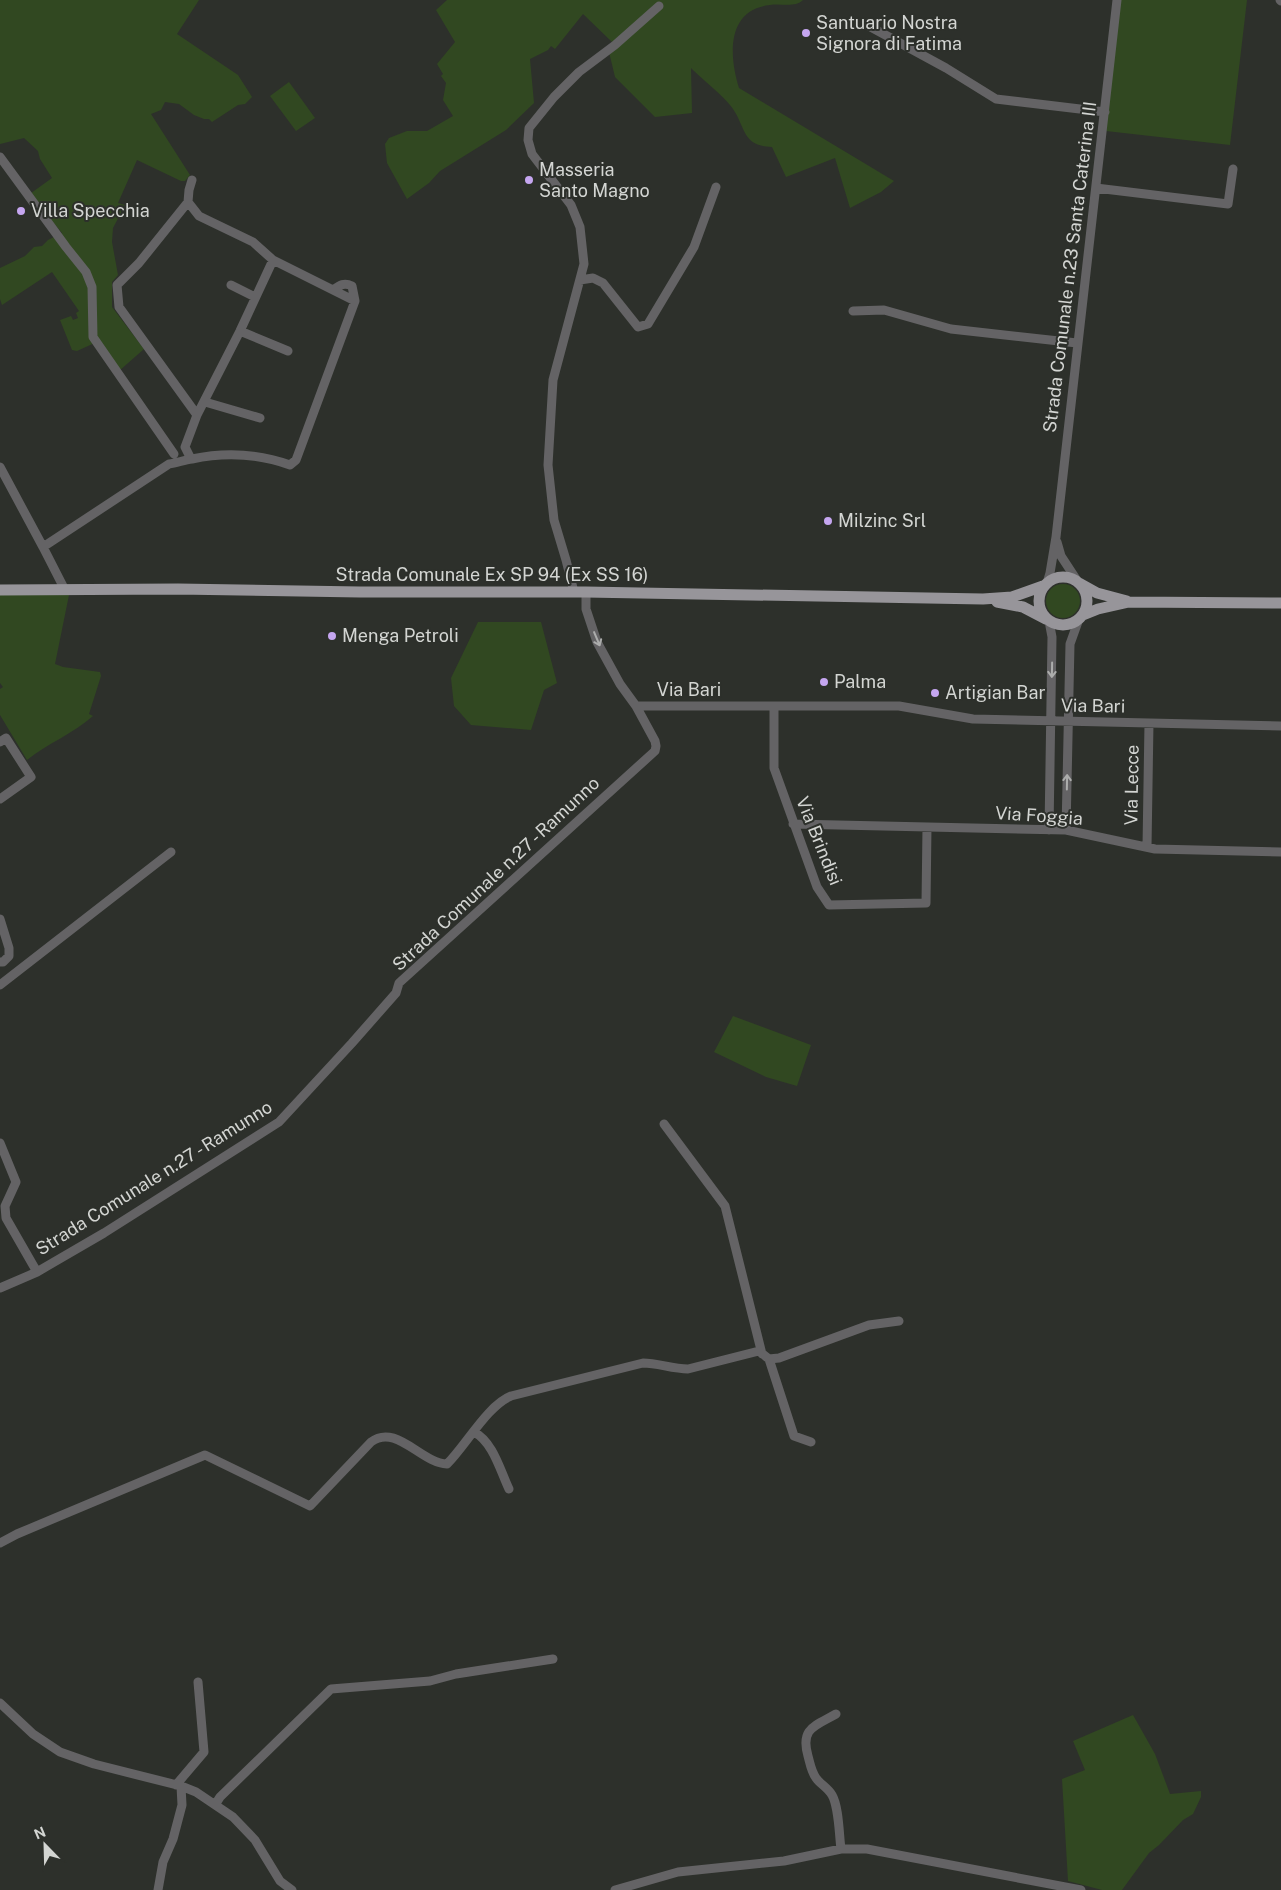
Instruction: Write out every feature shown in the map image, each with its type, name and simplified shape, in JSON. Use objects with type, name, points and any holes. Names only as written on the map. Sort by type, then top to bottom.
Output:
[{"type":"main road","points":[[1129,602],[1097,592],[1070,578],[1062,577],[1054,578],[1045,585],[1038,600],[1039,607],[1048,620],[1065,625],[1098,609],[1129,602],[1281,603]]},
{"type":"main road","points":[[1078,582],[1086,595],[1087,602],[1081,617]]},
{"type":"main road","name":"Strada Comunale Ex SP 94 (Ex SS 16)","points":[[0,590],[580,592],[983,599],[1012,597],[1045,585]]},
{"type":"main road","name":"Strada Comunale Ex SP 94 (Ex SS 16)","points":[[983,599],[1023,607],[1048,620]]},
{"type":"street","name":"Strada Comunale n.23 Santa Caterina III","points":[[1045,585],[1050,573],[1056,537],[1117,0]]},
{"type":"street","points":[[636,706],[620,684],[597,642],[580,592],[566,560],[554,520],[548,465],[553,380],[584,264],[580,227],[571,205],[532,154],[528,140],[529,128],[554,97],[579,72],[616,45],[659,6]]},
{"type":"street","points":[[867,25],[946,68],[996,100],[1105,112]]},
{"type":"street","points":[[0,157],[86,272],[92,287],[93,337],[174,454]]},
{"type":"street","points":[[1096,188],[1228,204],[1233,169]]},
{"type":"street","points":[[43,547],[169,464],[191,459],[240,455],[271,459],[290,465],[296,460],[355,301],[273,260],[253,242],[199,216],[188,202],[188,190],[192,180]]},
{"type":"street","points":[[580,280],[593,278],[603,283],[638,327],[648,324],[694,246],[716,187]]},
{"type":"street","points":[[188,202],[139,263],[118,285],[119,307],[197,416]]},
{"type":"street","points":[[169,464],[174,454],[185,447],[197,416],[206,402],[273,260]]},
{"type":"street","points":[[231,285],[255,297]]},
{"type":"street","points":[[854,311],[884,310],[951,329],[1077,343]]},
{"type":"street","points":[[240,331],[288,351]]},
{"type":"street","points":[[206,402],[260,418]]},
{"type":"street","points":[[185,447],[191,459]]},
{"type":"street","points":[[0,467],[65,590]]},
{"type":"street","points":[[1056,537],[1061,556],[1078,582]]},
{"type":"street","points":[[1066,830],[1070,644],[1081,617]]},
{"type":"street","points":[[1048,620],[1052,637],[1050,830]]},
{"type":"street","name":"Via Bari","points":[[636,706],[899,706],[973,719],[1281,726]]},
{"type":"street","name":"Strada Comunale n.27 - Ramunno","points":[[0,1288],[37,1272],[104,1233],[279,1122],[390,1000],[396,993],[399,983],[655,751],[655,741],[636,706]]},
{"type":"street","name":"Via Brindisi","points":[[774,706],[774,768],[816,887],[829,905],[926,903],[927,827]]},
{"type":"street","name":"Via Lecce","points":[[1147,848],[1149,724]]},
{"type":"street","points":[[0,742],[6,738],[31,777],[0,799]]},
{"type":"street","name":"Via Foggia","points":[[793,824],[1066,830],[1155,849],[1281,852]]},
{"type":"street","points":[[0,985],[170,852]]},
{"type":"street","points":[[0,919],[9,948],[9,956],[4,962],[0,962]]},
{"type":"street","points":[[664,1124],[725,1206],[766,1356],[794,1436],[811,1442]]},
{"type":"street","points":[[0,1142],[16,1182],[5,1206],[6,1218],[37,1272]]},
{"type":"street","points":[[0,1543],[17,1534],[205,1455],[310,1506],[378,1436],[392,1437],[438,1464],[447,1464],[496,1404],[510,1396],[643,1363],[656,1363],[676,1369],[688,1369],[759,1352],[766,1356],[779,1358],[869,1325],[899,1321]]},
{"type":"street","points":[[474,1432],[482,1436],[489,1445],[509,1489]]},
{"type":"street","points":[[215,1805],[220,1796],[331,1689],[430,1681],[465,1673],[553,1659]]},
{"type":"street","points":[[158,1890],[163,1862],[173,1839],[182,1805],[178,1786],[204,1752],[198,1682]]},
{"type":"street","points":[[0,1703],[33,1734],[60,1752],[94,1764],[196,1792],[233,1817],[255,1840],[285,1888]]},
{"type":"street","points":[[836,1714],[810,1728],[806,1734],[805,1744],[812,1771],[831,1794],[834,1802],[841,1849]]},
{"type":"street","points":[[615,1890],[678,1872],[776,1862],[841,1849],[867,1849],[1081,1890]]},
{"type":"green space","points":[[0,0],[199,0],[177,34],[238,75],[252,97],[245,104],[238,105],[212,122],[209,119],[194,115],[179,104],[165,102],[161,110],[151,114],[190,175],[185,181],[181,181],[137,160],[118,203],[125,205],[113,228],[112,242],[118,275],[112,282],[112,307],[144,349],[119,371],[99,341],[77,351],[72,350],[60,320],[71,316],[73,320],[78,318],[76,313],[79,311],[52,272],[2,305],[0,299],[0,268],[25,256],[34,247],[42,246],[48,240],[62,233],[41,206],[36,206],[27,196],[52,178],[40,159],[38,151],[24,138],[0,144]]},
{"type":"green space","points":[[447,0],[803,0],[792,5],[770,5],[756,9],[745,16],[738,25],[734,36],[733,62],[739,88],[894,181],[881,192],[850,208],[835,158],[786,177],[772,147],[762,146],[750,140],[730,105],[691,68],[692,113],[655,117],[615,77],[609,52],[615,47],[583,14],[555,49],[551,46],[548,50],[530,59],[534,103],[506,130],[440,171],[429,183],[407,199],[387,163],[385,144],[389,138],[407,131],[427,131],[453,116],[443,100],[446,83],[441,76],[443,74],[437,64],[455,42],[436,10]]},
{"type":"green space","points":[[1118,0],[1247,0],[1230,145],[1106,131]]},
{"type":"green space","points":[[289,82],[315,118],[296,131],[270,96]]},
{"type":"green space","points":[[1063,584],[1075,589],[1080,601],[1075,613],[1063,618],[1051,613],[1046,601],[1051,589]]},
{"type":"green space","points":[[0,595],[69,595],[55,664],[63,667],[100,672],[101,676],[89,714],[93,716],[27,760],[0,715],[0,689],[3,687],[0,683]]},
{"type":"green space","points":[[478,622],[541,622],[557,683],[544,690],[531,730],[471,725],[454,706],[451,678]]},
{"type":"green space","points":[[733,1016],[811,1045],[797,1086],[766,1077],[714,1052]]},
{"type":"green space","points":[[1133,1715],[1155,1754],[1170,1794],[1201,1791],[1201,1797],[1193,1814],[1183,1820],[1149,1853],[1122,1890],[1102,1890],[1068,1881],[1062,1779],[1085,1770],[1073,1741]]},
{"type":"place","name":"Santuario Nostra Signora di Fatima","points":[[806,33]]},
{"type":"place","name":"Masseria Santo Magno","points":[[529,180]]},
{"type":"place","name":"Villa Specchia","points":[[21,211]]},
{"type":"place","name":"Milzinc Srl","points":[[828,521]]},
{"type":"place","name":"Menga Petroli","points":[[332,636]]},
{"type":"place","name":"Palma","points":[[824,682]]},
{"type":"place","name":"Artigian Bar","points":[[935,693]]}]
